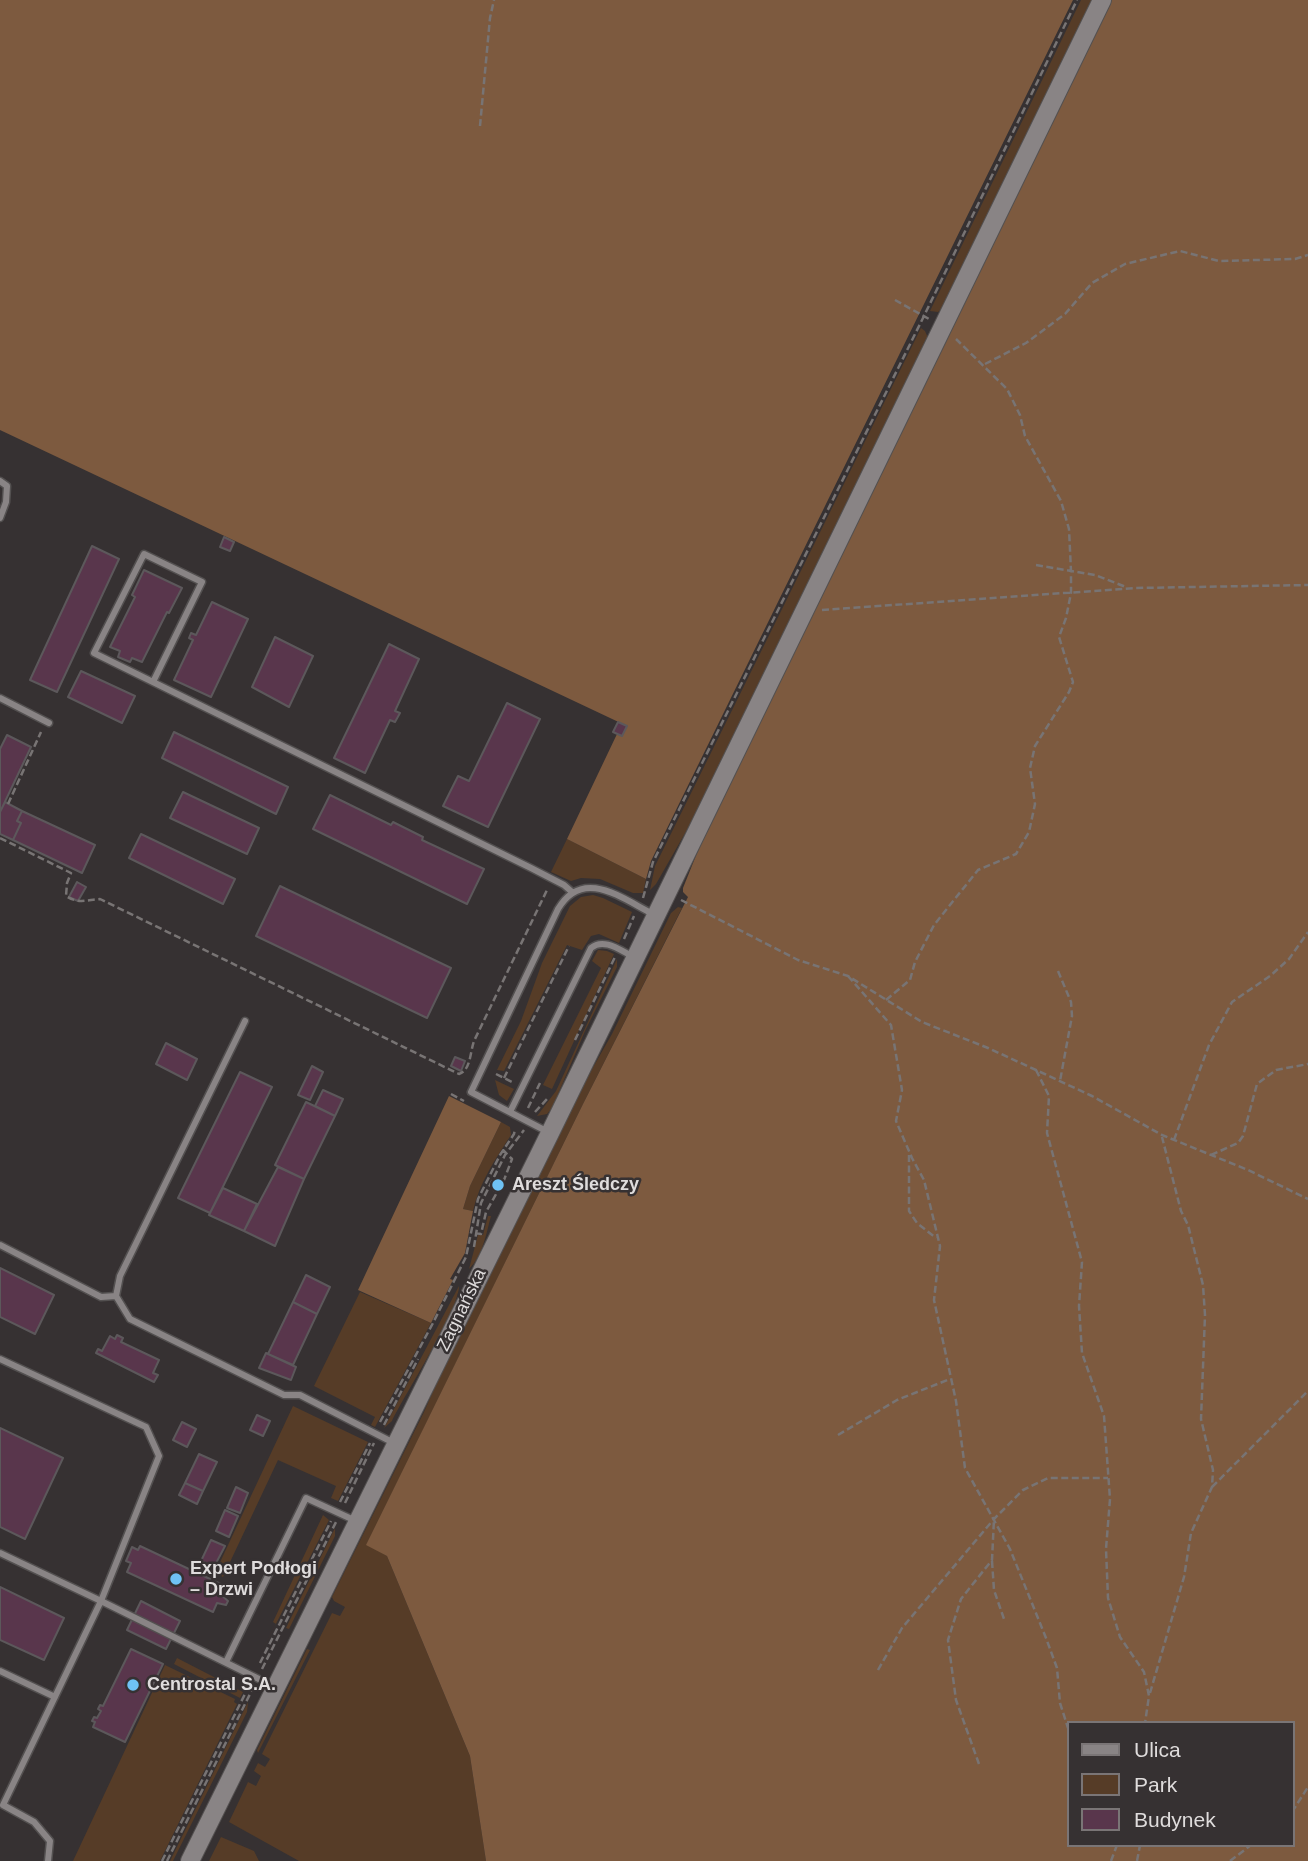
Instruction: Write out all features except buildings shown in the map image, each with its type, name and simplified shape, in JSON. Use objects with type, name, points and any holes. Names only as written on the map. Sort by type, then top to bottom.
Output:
[{"type":"street","name":"Zagnańska","points":[[190,1861],[550,1133],[1102,0]]},
{"type":"lane","points":[[0,481],[6,486],[6,502],[0,518]]},
{"type":"lane","points":[[153,682],[202,582],[144,554],[94,653],[552,879],[572,892]]},
{"type":"lane","points":[[0,698],[46,725]]},
{"type":"lane","points":[[550,1133],[471,1092],[558,909],[572,892],[586,887],[600,888],[655,915]]},
{"type":"lane","points":[[510,1112],[591,948],[603,943],[634,957]]},
{"type":"lane","points":[[245,1021],[120,1276],[116,1296],[130,1319],[284,1395],[300,1395],[396,1444]]},
{"type":"lane","points":[[0,1245],[101,1297],[116,1296]]},
{"type":"lane","points":[[0,1359],[146,1427],[159,1456],[101,1601],[3,1805],[34,1822],[50,1841],[48,1861]]},
{"type":"lane","points":[[226,1662],[306,1498],[357,1522]]},
{"type":"lane","points":[[0,1553],[275,1687]]},
{"type":"lane","points":[[0,1671],[55,1697]]},
{"type":"path","points":[[480,126],[494,0]]},
{"type":"path","points":[[646,892],[653,862],[1077,0]]},
{"type":"path","points":[[983,365],[1026,343],[1065,314],[1092,283],[1125,264],[1180,251],[1219,261],[1295,259],[1308,255]]},
{"type":"path","points":[[886,1000],[910,980],[915,962],[934,925],[978,870],[1016,854],[1029,832],[1035,804],[1030,768],[1035,746],[1073,682],[1059,637],[1071,593],[1069,529],[1061,502],[1025,436],[1020,415],[1007,389],[943,327],[895,300]]},
{"type":"path","points":[[1036,565],[1095,575],[1129,588]]},
{"type":"path","points":[[804,611],[1129,588],[1308,585]]},
{"type":"path","points":[[8,804],[46,725]]},
{"type":"path","points":[[0,838],[71,873],[66,896],[78,903],[100,899],[458,1074],[466,1070],[471,1062],[474,1041],[552,879]]},
{"type":"path","points":[[666,893],[798,960],[848,976],[922,1022],[1037,1070],[1092,1096],[1161,1135],[1308,1199]]},
{"type":"path","points":[[622,943],[634,916]]},
{"type":"path","points":[[1174,1140],[1209,1045],[1232,1002],[1270,976],[1289,959],[1308,932]]},
{"type":"path","points":[[504,1078],[569,946]]},
{"type":"path","points":[[574,1043],[615,956]]},
{"type":"path","points":[[1058,971],[1071,1002],[1072,1016],[1060,1081]]},
{"type":"path","points":[[848,976],[891,1025],[902,1090],[896,1121],[924,1180],[940,1247],[934,1300],[956,1401],[965,1468],[1010,1549],[1046,1638],[1057,1668],[1060,1703],[1066,1722]]},
{"type":"path","points":[[1211,1155],[1238,1143],[1243,1136],[1257,1084],[1276,1070],[1308,1064]]},
{"type":"path","points":[[1037,1070],[1049,1096],[1047,1133],[1082,1262],[1079,1306],[1082,1353],[1104,1416],[1110,1499],[1106,1549],[1108,1598],[1120,1637],[1144,1672],[1149,1696]]},
{"type":"path","points":[[496,1074],[516,1084]]},
{"type":"path","points":[[526,1112],[540,1083]]},
{"type":"path","points":[[451,1094],[475,1106]]},
{"type":"path","points":[[532,1115],[551,1094]]},
{"type":"path","points":[[379,1428],[462,1266],[474,1232],[478,1199],[516,1131],[511,1124]]},
{"type":"path","points":[[505,1152],[521,1134]]},
{"type":"path","points":[[1161,1135],[1203,1285],[1205,1325],[1201,1419],[1213,1470],[1212,1487]]},
{"type":"path","points":[[474,1232],[481,1234],[485,1214],[512,1160],[505,1152]]},
{"type":"path","points":[[909,1152],[909,1211],[917,1223],[937,1239]]},
{"type":"path","points":[[838,1435],[897,1400],[950,1379]]},
{"type":"path","points":[[1145,1721],[1149,1696],[1184,1577],[1191,1533],[1212,1487],[1308,1391]]},
{"type":"path","points":[[342,1503],[371,1445]]},
{"type":"path","points":[[878,1670],[902,1628],[993,1520],[1023,1490],[1048,1478],[1108,1478]]},
{"type":"path","points":[[993,1520],[994,1590],[1004,1619]]},
{"type":"path","points":[[266,1662],[332,1523]]},
{"type":"path","points":[[979,1764],[956,1700],[948,1640],[961,1599],[992,1560]]},
{"type":"path","points":[[280,1629],[287,1633]]},
{"type":"path","points":[[260,1663],[280,1629]]},
{"type":"path","points":[[162,1861],[245,1694]]},
{"type":"path","points":[[167,1861],[247,1698]]},
{"type":"path","points":[[1294,1809],[1308,1787]]},
{"type":"path","points":[[1230,1861],[1248,1847]]},
{"type":"green space","points":[[1081,0],[1094,0],[944,307],[938,312],[930,311]]},
{"type":"green space","points":[[921,328],[928,338],[704,800],[650,890],[655,866]]},
{"type":"green space","points":[[567,839],[646,879],[643,893],[633,893],[600,879],[581,878],[571,881],[551,872]]},
{"type":"green space","points":[[593,895],[632,912],[619,943],[599,934],[591,936],[582,950],[567,945],[504,1071],[497,1070],[521,1021],[542,963],[570,906],[581,897]]},
{"type":"green space","points":[[678,907],[682,908],[367,1544],[387,1556],[470,1756],[486,1861],[299,1861],[229,1822],[248,1782],[256,1786],[261,1776],[254,1771],[258,1763],[265,1767],[270,1759],[262,1754],[332,1613],[340,1616],[345,1607],[332,1597],[575,1099],[612,1034],[671,913]]},
{"type":"green space","points":[[598,950],[614,954],[552,1089],[543,1085],[601,968],[592,961]]},
{"type":"green space","points":[[617,959],[617,967],[585,1031],[552,1108],[547,1114],[537,1116],[556,1091]]},
{"type":"green space","points":[[495,1080],[514,1089],[507,1101],[499,1095]]},
{"type":"green space","points":[[501,1122],[510,1127],[511,1135],[484,1181],[473,1211],[463,1209],[470,1186]]},
{"type":"green space","points":[[488,1216],[491,1216],[483,1244],[469,1269],[478,1235],[483,1235]]},
{"type":"green space","points":[[459,1286],[457,1298],[441,1332],[392,1421],[384,1428]]},
{"type":"green space","points":[[360,1292],[431,1323],[375,1427],[371,1425],[375,1417],[314,1386]]},
{"type":"green space","points":[[293,1406],[368,1442],[338,1501],[331,1498],[336,1486],[278,1460],[223,1577],[215,1573]]},
{"type":"green space","points":[[323,1515],[329,1520],[276,1624],[273,1622]]},
{"type":"green space","points":[[335,1528],[335,1536],[289,1629],[286,1628]]},
{"type":"green space","points":[[307,1649],[310,1650],[258,1753],[257,1750]]},
{"type":"green space","points":[[177,1658],[243,1692],[240,1698],[174,1664]]},
{"type":"green space","points":[[165,1665],[235,1699],[237,1704],[160,1861],[73,1861]]},
{"type":"green space","points":[[248,1702],[247,1712],[173,1861],[170,1861]]},
{"type":"green space","points":[[221,1837],[254,1851],[259,1861],[209,1861]]},
{"type":"shaded area","points":[[0,0],[1073,0],[651,861],[646,879],[567,839],[617,734],[622,736],[627,726],[0,430]]},
{"type":"shaded area","points":[[1111,0],[1308,0],[1308,1861],[486,1861],[470,1756],[387,1556],[366,1545],[688,897],[683,888],[713,813]]},
{"type":"shaded area","points":[[449,1096],[501,1122],[470,1186],[463,1209],[473,1211],[465,1253],[450,1279],[453,1280],[431,1323],[358,1290]]},
{"type":"place","name":"Areszt Śledczy","points":[[498,1185]]},
{"type":"place","name":"Expert Podłogi – Drzwi","points":[[176,1579]]},
{"type":"place","name":"Centrostal S.A.","points":[[133,1685]]}]
